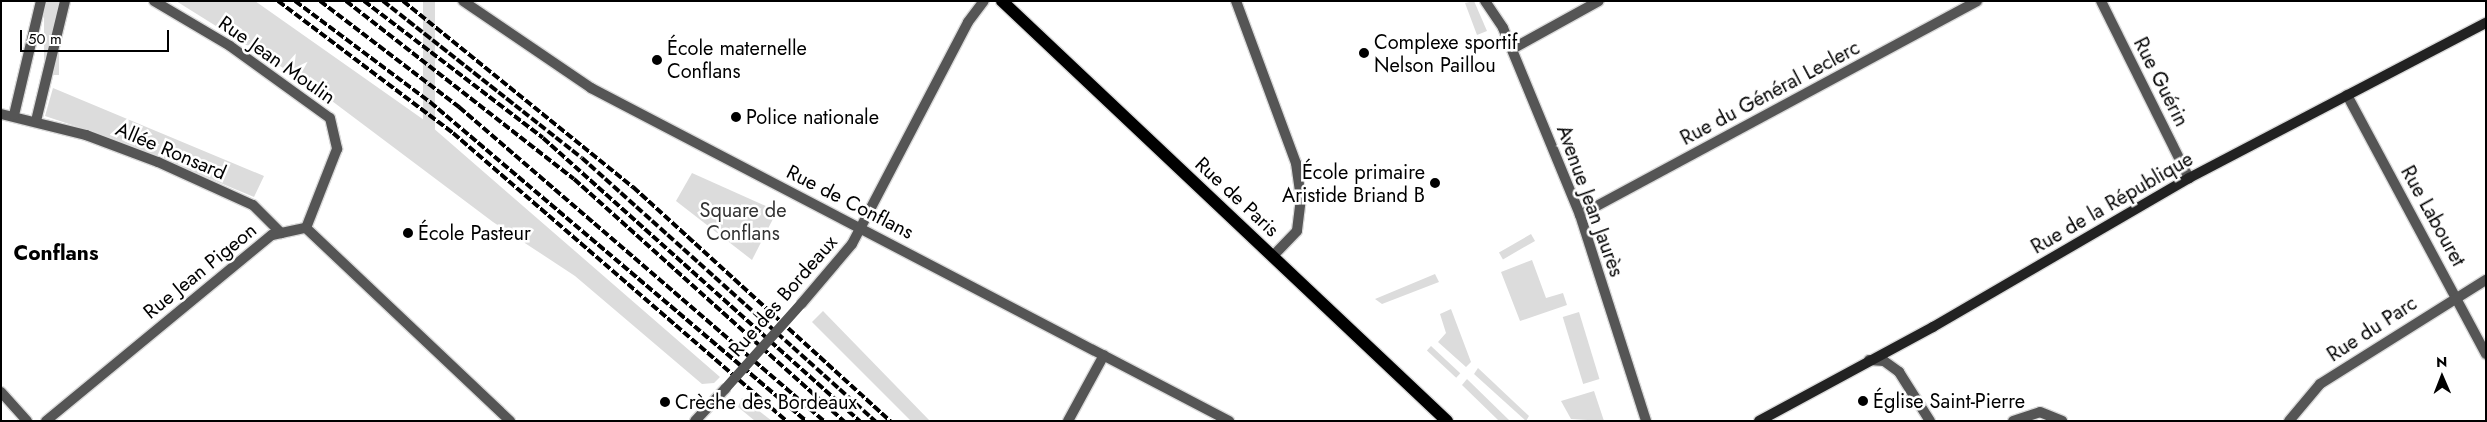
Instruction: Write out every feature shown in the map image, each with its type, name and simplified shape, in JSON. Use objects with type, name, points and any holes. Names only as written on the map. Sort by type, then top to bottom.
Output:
[{"type":"main road","name":"Rue de Paris","points":[[1002,1],[1273,256],[1442,419]]},
{"type":"main road","name":"Rue de la République","points":[[1759,421],[2189,178],[2486,23]]},
{"type":"street","points":[[14,115],[41,1]]},
{"type":"street","points":[[36,121],[66,1]]},
{"type":"street","name":"Rue Jean Moulin","points":[[154,1],[238,51],[330,118],[337,149],[306,228]]},
{"type":"street","name":"Rue de Conflans","points":[[464,1],[591,88],[1229,421]]},
{"type":"street","name":"Rue des Bordeaux","points":[[695,421],[837,265],[860,228],[968,22],[984,1]]},
{"type":"street","points":[[1236,1],[1296,163],[1301,198],[1298,231],[1273,256]]},
{"type":"street","name":"Avenue Jean Jaurès","points":[[1486,1],[1512,49],[1580,215],[1646,421]]},
{"type":"street","points":[[1512,49],[1599,1]]},
{"type":"street","name":"Rue du Général Leclerc","points":[[1580,215],[1977,1]]},
{"type":"street","name":"Rue Guérin","points":[[2101,1],[2189,178]]},
{"type":"street","name":"Rue Labouret","points":[[2347,95],[2450,283],[2453,299],[2486,354]]},
{"type":"street","name":"Allée Ronsard","points":[[1,114],[14,115],[36,121],[158,162],[253,205],[281,233]]},
{"type":"street","points":[[306,228],[510,421]]},
{"type":"street","name":"Rue Jean Pigeon","points":[[46,421],[261,243],[281,233],[306,228]]},
{"type":"street","name":"Rue du Parc","points":[[2289,421],[2320,384],[2486,280]]},
{"type":"street","points":[[1068,421],[1104,355]]},
{"type":"street","points":[[1869,360],[1884,361],[1899,372],[1930,421]]},
{"type":"street","points":[[1,392],[27,421]]},
{"type":"street","points":[[2013,421],[2040,412],[2062,421]]},
{"type":"green space","points":[[44,1],[59,1],[59,75],[44,75]]},
{"type":"green space","points":[[176,1],[255,1],[424,120],[720,377],[714,383],[702,384],[575,276],[493,222],[312,86]]},
{"type":"green space","points":[[423,1],[435,1],[435,166],[423,166]]},
{"type":"green space","points":[[1474,1],[1487,31],[1477,35],[1465,3]]},
{"type":"green space","points":[[53,88],[264,176],[254,197],[117,140],[45,116]]},
{"type":"green space","name":"Square de Conflans","points":[[692,173],[777,211],[752,260],[676,201]]},
{"type":"green space","points":[[1531,234],[1535,241],[1503,259],[1499,252]]},
{"type":"green space","points":[[1532,260],[1546,298],[1563,293],[1567,305],[1520,321],[1501,272]]},
{"type":"green space","points":[[1435,274],[1439,282],[1382,304],[1375,299]]},
{"type":"green space","points":[[1451,309],[1471,362],[1466,367],[1438,342],[1446,333],[1440,314]]},
{"type":"green space","points":[[823,311],[930,421],[911,421],[812,322]]},
{"type":"green space","points":[[1579,312],[1599,379],[1583,384],[1563,317]]},
{"type":"green space","points":[[1431,346],[1460,373],[1456,378],[1427,350]]},
{"type":"green space","points":[[1478,368],[1529,416],[1526,421],[1474,374]]},
{"type":"green space","points":[[1467,379],[1510,421],[1499,421],[1462,385]]},
{"type":"green space","points":[[1594,391],[1604,421],[1571,419],[1561,401]]},
{"type":"green space","points":[[742,398],[772,421],[755,421],[738,407]]},
{"type":"railway","points":[[278,1],[453,133],[787,421]]},
{"type":"railway","points":[[295,1],[430,102],[806,421]]},
{"type":"railway","points":[[320,1],[459,107],[824,421]]},
{"type":"railway","points":[[346,1],[574,179],[844,421]]},
{"type":"railway","points":[[364,1],[543,138],[860,421]]},
{"type":"railway","points":[[383,1],[582,158],[875,421]]},
{"type":"railway","points":[[403,1],[633,187],[890,421]]},
{"type":"place","name":"Complexe sportif Nelson Paillou","points":[[1364,53]]},
{"type":"place","name":"École maternelle Conflans","points":[[657,60]]},
{"type":"place","name":"Police nationale","points":[[736,117]]},
{"type":"place","name":"École primaire Aristide Briand B","points":[[1435,183]]},
{"type":"place","name":"École Pasteur","points":[[408,233]]},
{"type":"place","name":"Église Saint-Pierre","points":[[1863,401]]},
{"type":"place","name":"Crèche des Bordeaux","points":[[665,402]]},
{"type":"district","name":"Conflans","points":[[56,253]]}]
